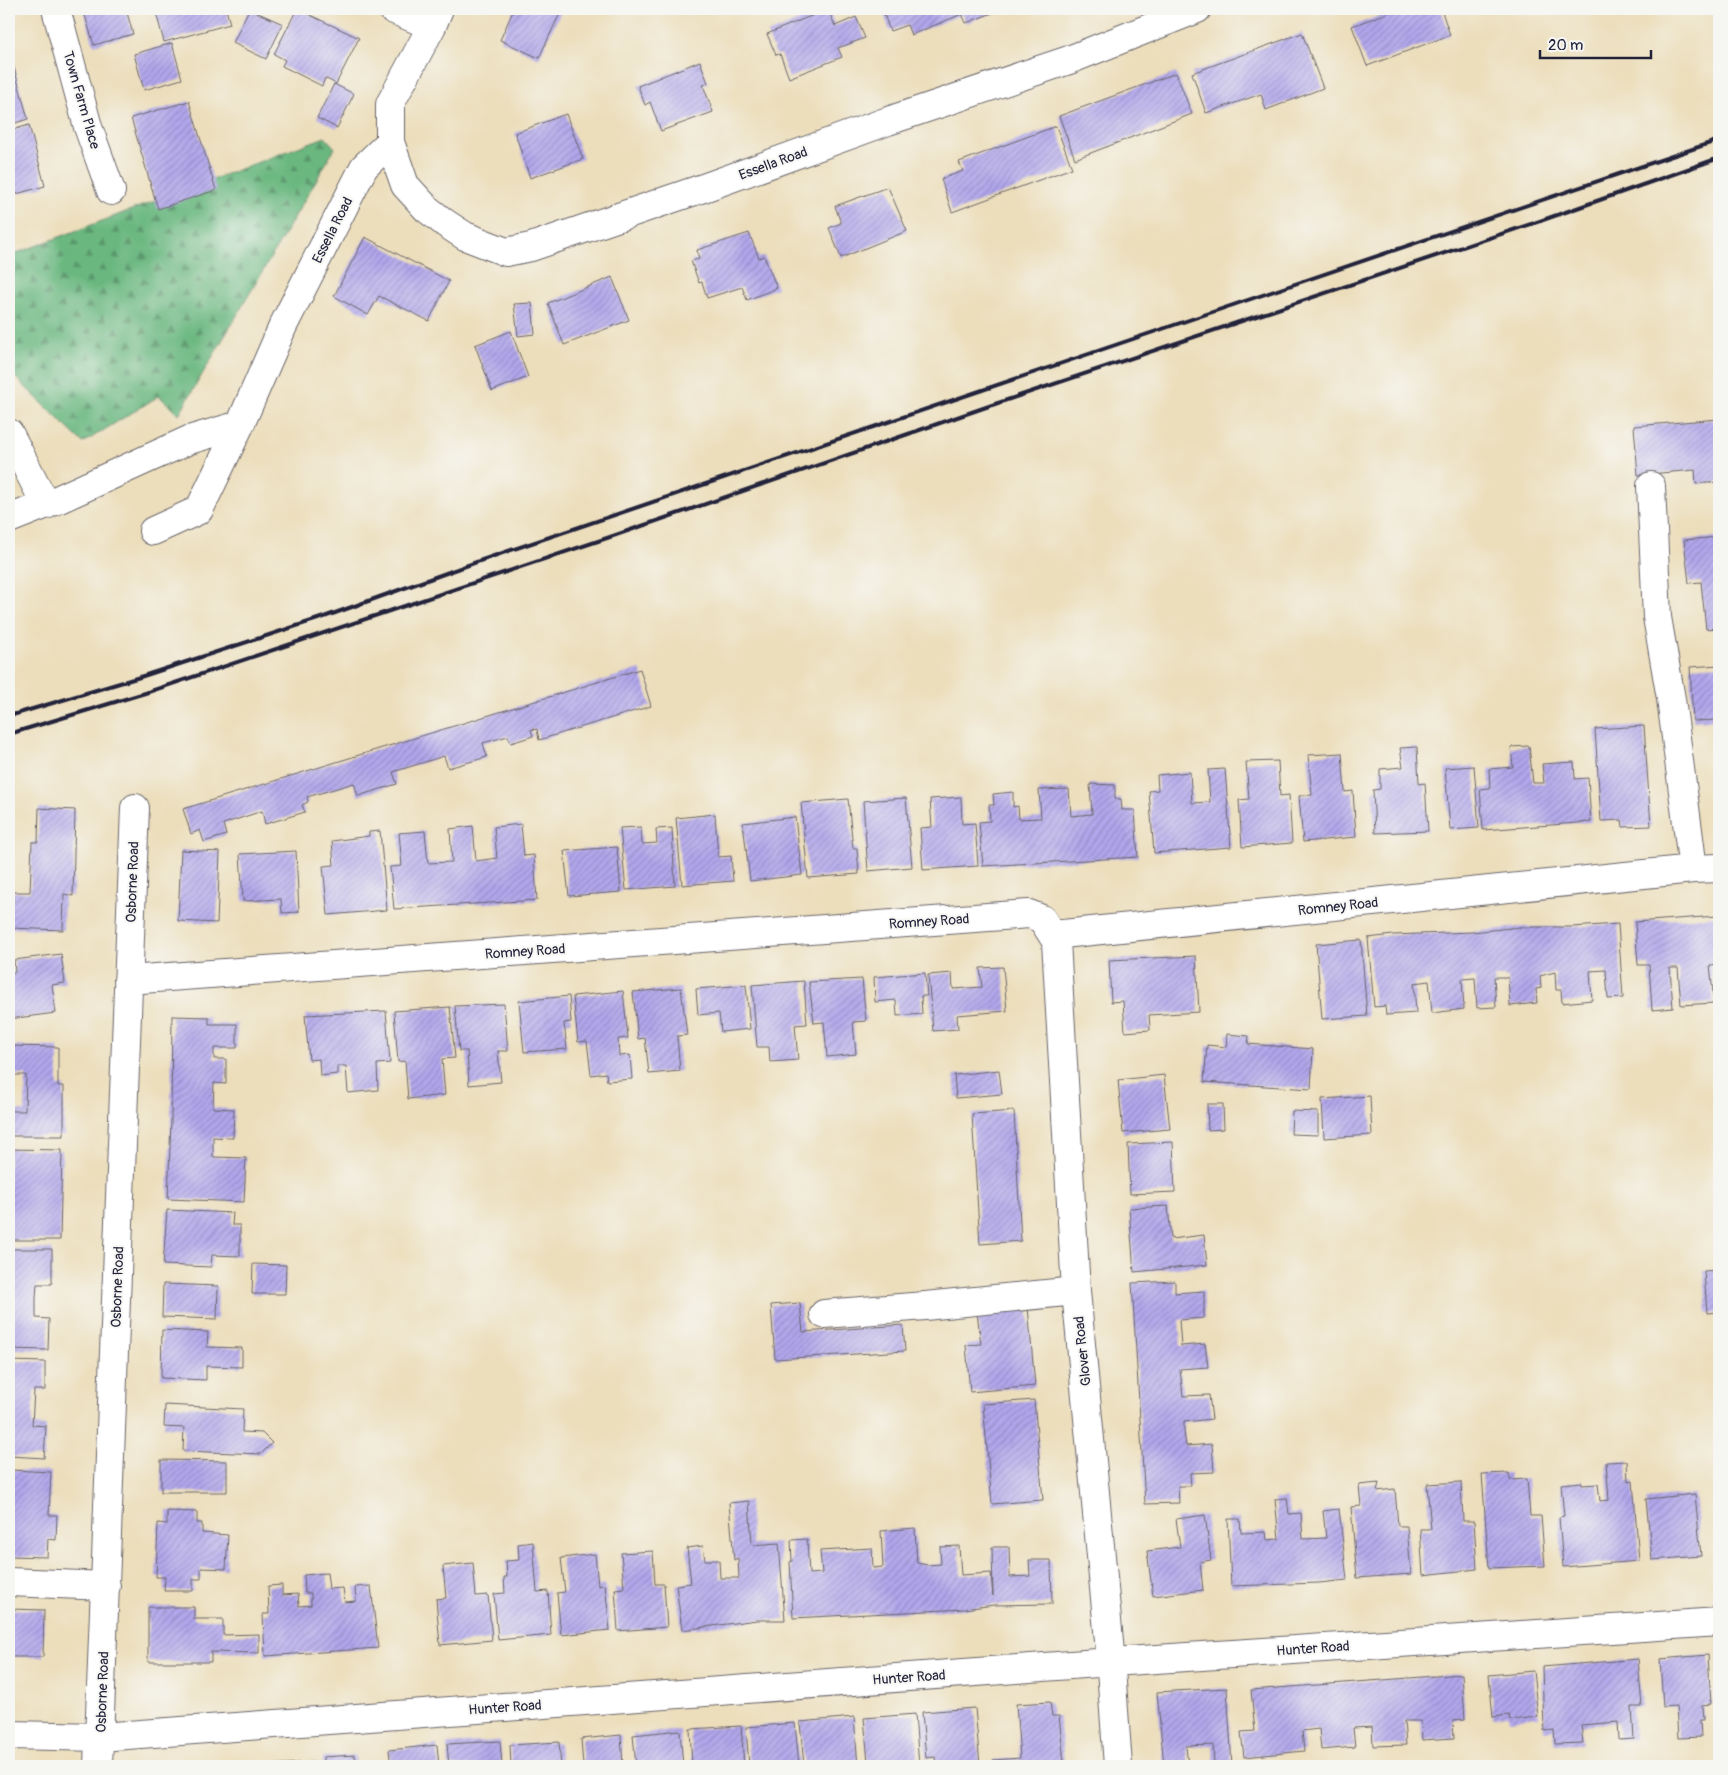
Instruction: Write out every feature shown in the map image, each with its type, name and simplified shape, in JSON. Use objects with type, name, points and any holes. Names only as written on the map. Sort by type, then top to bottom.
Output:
[{"type":"street","name":"Town Farm Place","points":[[56,9],[88,127],[111,191]]},
{"type":"street","points":[[392,9],[436,17]]},
{"type":"street","name":"Essella Road","points":[[436,17],[390,104],[390,142],[405,185],[427,209],[444,223],[465,236],[506,252],[531,247],[578,231],[888,121],[1069,60],[1197,9]]},
{"type":"street","name":"Essella Road","points":[[153,531],[198,510],[240,425],[283,326],[364,167],[390,142]]},
{"type":"street","points":[[9,519],[46,505],[189,440],[240,425]]},
{"type":"street","points":[[9,433],[46,505]]},
{"type":"street","points":[[1651,486],[1657,617],[1706,868]]},
{"type":"street","name":"Osborne Road","points":[[98,1766],[135,808]]},
{"type":"street","name":"Romney Road","points":[[128,980],[1029,914],[1042,919],[1053,935],[1706,868]]},
{"type":"street","name":"Glover Road","points":[[1053,935],[1056,941],[1076,1291],[1111,1662],[1118,1766]]},
{"type":"street","points":[[824,1314],[1076,1291]]},
{"type":"street","points":[[9,1582],[106,1586]]},
{"type":"street","name":"Hunter Road","points":[[9,1735],[100,1737],[1111,1662],[1719,1622]]},
{"type":"green space","points":[[325,137],[335,148],[179,414],[159,396],[83,443],[9,371],[9,256]]},
{"type":"building","points":[[83,9],[126,9],[133,34],[94,45]]},
{"type":"building","points":[[155,9],[226,9],[230,24],[164,42]]},
{"type":"building","points":[[249,9],[283,24],[266,59],[233,43]]},
{"type":"building","points":[[297,9],[359,38],[336,84],[325,78],[322,86],[282,66],[285,60],[274,54]]},
{"type":"building","points":[[514,9],[562,9],[539,58],[500,40]]},
{"type":"building","points":[[828,9],[835,26],[856,17],[865,38],[838,48],[842,57],[789,78],[780,54],[776,55],[767,34]]},
{"type":"building","points":[[882,9],[1003,9],[966,23],[962,14],[911,35],[907,25],[890,31]]},
{"type":"building","points":[[1398,9],[1441,9],[1450,35],[1367,66],[1352,26]]},
{"type":"building","points":[[1302,33],[1323,88],[1266,110],[1261,94],[1206,113],[1192,73]]},
{"type":"building","points":[[172,43],[182,79],[144,90],[134,54]]},
{"type":"building","points":[[12,60],[28,119],[9,125],[9,61]]},
{"type":"building","points":[[700,61],[708,83],[703,85],[713,112],[661,131],[650,102],[645,105],[638,86]]},
{"type":"building","points":[[1176,73],[1192,114],[1075,159],[1059,116]]},
{"type":"building","points":[[334,84],[354,94],[337,128],[317,118]]},
{"type":"building","points":[[189,101],[216,190],[158,209],[131,118]]},
{"type":"building","points":[[566,114],[583,159],[530,178],[515,133]]},
{"type":"building","points":[[29,125],[45,186],[9,196],[9,131]]},
{"type":"building","points":[[1056,126],[1072,168],[952,212],[941,179],[963,171],[959,162]]},
{"type":"building","points":[[888,187],[907,231],[841,258],[829,228],[841,223],[835,206]]},
{"type":"building","points":[[749,233],[759,258],[764,256],[777,288],[747,300],[742,287],[707,298],[702,282],[699,283],[691,261],[699,259],[697,250]]},
{"type":"building","points":[[365,237],[449,281],[429,321],[379,296],[368,315],[334,296]]},
{"type":"building","points":[[612,277],[629,320],[564,345],[548,303]]},
{"type":"building","points":[[532,303],[535,334],[518,336],[514,304]]},
{"type":"building","points":[[511,331],[528,377],[492,391],[475,345]]},
{"type":"building","points":[[1719,419],[1719,482],[1696,484],[1695,470],[1638,475],[1634,426]]},
{"type":"building","points":[[1719,537],[1718,645],[1716,628],[1706,629],[1701,582],[1689,583],[1684,540]]},
{"type":"building","points":[[1719,665],[1719,720],[1693,721],[1690,667]]},
{"type":"building","points":[[640,669],[651,706],[539,740],[537,729],[534,729],[531,730],[533,736],[511,743],[508,736],[483,743],[487,757],[448,768],[444,756],[393,772],[397,784],[358,796],[354,783],[307,797],[308,802],[302,805],[305,812],[265,824],[262,811],[223,824],[226,835],[204,842],[200,830],[191,834],[183,809]]},
{"type":"building","points":[[1644,726],[1651,826],[1623,827],[1622,820],[1601,821],[1595,729]]},
{"type":"building","points":[[1529,746],[1533,783],[1544,783],[1542,764],[1574,762],[1575,779],[1588,778],[1591,822],[1483,830],[1480,789],[1490,788],[1489,769],[1513,767],[1511,747]]},
{"type":"building","points":[[1417,747],[1419,784],[1425,783],[1428,831],[1375,833],[1373,790],[1380,789],[1380,769],[1403,767],[1400,748]]},
{"type":"building","points":[[1342,753],[1345,792],[1353,791],[1356,837],[1303,842],[1299,796],[1312,795],[1308,755]]},
{"type":"building","points":[[1278,761],[1280,796],[1289,795],[1292,843],[1242,847],[1239,800],[1249,799],[1246,762]]},
{"type":"building","points":[[1474,766],[1479,828],[1450,830],[1445,768]]},
{"type":"building","points":[[1225,769],[1231,847],[1154,853],[1149,791],[1158,790],[1157,775],[1190,772],[1192,803],[1210,802],[1208,770]]},
{"type":"building","points":[[1090,784],[1115,785],[1115,799],[1121,799],[1122,810],[1135,810],[1138,857],[983,866],[979,822],[990,821],[989,805],[994,805],[993,794],[1013,792],[1013,807],[1018,806],[1019,819],[1041,818],[1039,790],[1069,789],[1071,816],[1092,814]]},
{"type":"building","points":[[961,797],[962,824],[975,823],[978,866],[923,870],[920,828],[932,827],[930,799]]},
{"type":"building","points":[[906,798],[912,867],[868,871],[863,801]]},
{"type":"building","points":[[848,799],[853,848],[857,848],[859,874],[808,878],[801,803]]},
{"type":"building","points":[[39,808],[75,810],[73,896],[64,894],[63,930],[9,928],[9,903],[13,903],[13,892],[30,892],[32,842],[38,842]]},
{"type":"building","points":[[715,814],[718,857],[731,856],[733,881],[682,885],[676,818]]},
{"type":"building","points":[[795,817],[802,875],[750,881],[743,823]]},
{"type":"building","points":[[521,824],[524,856],[534,855],[537,900],[394,909],[390,867],[402,866],[399,833],[425,831],[428,863],[452,862],[450,829],[473,826],[476,861],[497,858],[494,827]]},
{"type":"building","points":[[641,827],[642,844],[657,843],[656,829],[672,828],[675,886],[626,890],[620,828]]},
{"type":"building","points":[[380,831],[387,910],[328,915],[323,866],[334,865],[332,841],[369,836],[369,832]]},
{"type":"building","points":[[617,847],[621,892],[569,896],[564,851]]},
{"type":"building","points":[[181,850],[220,852],[217,923],[178,921]]},
{"type":"building","points":[[296,851],[299,912],[282,913],[281,899],[243,901],[240,854]]},
{"type":"building","points":[[1717,916],[1719,964],[1710,965],[1714,1003],[1681,1005],[1678,968],[1670,968],[1673,1008],[1652,1010],[1649,965],[1638,965],[1635,922]]},
{"type":"building","points":[[1618,924],[1623,998],[1608,999],[1606,970],[1590,971],[1592,1000],[1562,1003],[1561,990],[1556,990],[1555,972],[1540,976],[1541,988],[1536,989],[1537,1003],[1510,1006],[1508,978],[1494,977],[1496,1007],[1477,1008],[1475,978],[1462,979],[1464,1009],[1432,1013],[1429,981],[1414,983],[1416,1013],[1386,1015],[1385,1006],[1374,1007],[1368,938],[1393,935],[1472,932],[1520,927],[1572,927]]},
{"type":"building","points":[[1361,940],[1367,1016],[1322,1019],[1316,944]]},
{"type":"building","points":[[61,954],[65,983],[52,985],[56,1013],[9,1019],[9,973],[15,972],[14,960]]},
{"type":"building","points":[[1196,956],[1199,1012],[1149,1015],[1150,1030],[1125,1032],[1123,1001],[1111,1002],[1109,960]]},
{"type":"building","points":[[1003,967],[1007,1011],[957,1015],[958,1029],[933,1031],[928,975],[952,973],[953,989],[982,987],[980,968]]},
{"type":"building","points":[[925,973],[927,996],[921,996],[922,1014],[897,1016],[896,1000],[875,1002],[874,977]]},
{"type":"building","points":[[862,979],[866,1021],[853,1022],[856,1054],[827,1057],[824,1022],[814,1023],[809,982]]},
{"type":"building","points":[[804,981],[807,1024],[795,1025],[798,1060],[770,1062],[769,1047],[757,1047],[752,985]]},
{"type":"building","points":[[746,985],[750,1029],[721,1032],[719,1013],[698,1015],[696,989]]},
{"type":"building","points":[[681,988],[687,1035],[677,1036],[680,1071],[649,1074],[645,1038],[638,1039],[633,992]]},
{"type":"building","points":[[623,991],[628,1038],[618,1039],[619,1056],[630,1055],[632,1079],[607,1081],[606,1073],[591,1075],[587,1041],[578,1042],[573,996]]},
{"type":"building","points":[[569,996],[571,1022],[564,1023],[567,1049],[524,1052],[519,1001]]},
{"type":"building","points":[[504,1004],[508,1051],[498,1051],[501,1082],[469,1085],[467,1051],[459,1051],[455,1006]]},
{"type":"building","points":[[450,1007],[455,1058],[442,1059],[445,1095],[408,1099],[405,1061],[398,1062],[394,1011]]},
{"type":"building","points":[[386,1011],[390,1063],[377,1064],[378,1090],[348,1093],[346,1066],[337,1066],[337,1074],[320,1076],[319,1059],[309,1060],[305,1015]]},
{"type":"building","points":[[172,1016],[209,1017],[209,1024],[237,1024],[237,1048],[214,1048],[214,1059],[226,1059],[226,1084],[214,1083],[213,1108],[234,1109],[233,1138],[213,1137],[213,1157],[246,1158],[244,1202],[168,1199]]},
{"type":"building","points":[[1227,1034],[1249,1036],[1248,1044],[1313,1049],[1311,1089],[1204,1082],[1207,1045],[1226,1047]]},
{"type":"building","points":[[9,1046],[58,1047],[58,1086],[64,1086],[64,1136],[9,1136],[9,1111],[25,1111],[26,1075],[9,1075]]},
{"type":"building","points":[[999,1070],[1002,1094],[956,1098],[954,1075]]},
{"type":"building","points":[[1164,1075],[1170,1129],[1123,1133],[1118,1080]]},
{"type":"building","points":[[1370,1096],[1372,1135],[1324,1138],[1322,1099]]},
{"type":"building","points":[[1207,1104],[1223,1104],[1224,1129],[1208,1130]]},
{"type":"building","points":[[1014,1111],[1021,1241],[980,1244],[972,1114]]},
{"type":"building","points":[[1292,1111],[1318,1112],[1318,1135],[1291,1134]]},
{"type":"building","points":[[1173,1142],[1175,1192],[1130,1194],[1128,1144]]},
{"type":"building","points":[[9,1149],[62,1150],[60,1240],[9,1240]]},
{"type":"building","points":[[1168,1206],[1171,1239],[1204,1235],[1207,1265],[1134,1272],[1129,1208]]},
{"type":"building","points":[[167,1210],[233,1213],[232,1225],[240,1225],[240,1256],[212,1255],[211,1267],[163,1265]]},
{"type":"building","points":[[9,1249],[52,1249],[52,1284],[37,1284],[36,1298],[36,1318],[49,1319],[48,1350],[9,1349]]},
{"type":"building","points":[[253,1264],[286,1265],[285,1294],[252,1294]]},
{"type":"building","points":[[1719,1270],[1719,1312],[1707,1313],[1704,1271]]},
{"type":"building","points":[[1175,1281],[1175,1293],[1204,1291],[1204,1318],[1179,1320],[1181,1346],[1205,1344],[1208,1367],[1180,1369],[1183,1396],[1209,1395],[1212,1419],[1184,1422],[1184,1432],[1186,1446],[1212,1444],[1214,1472],[1190,1473],[1191,1486],[1178,1486],[1179,1503],[1145,1504],[1132,1283]]},
{"type":"building","points":[[163,1284],[218,1286],[217,1319],[162,1317]]},
{"type":"building","points":[[800,1303],[803,1332],[903,1325],[905,1351],[775,1359],[771,1305]]},
{"type":"building","points":[[1028,1307],[1035,1386],[970,1392],[966,1345],[981,1344],[977,1312]]},
{"type":"building","points":[[162,1330],[208,1332],[207,1347],[242,1348],[242,1367],[206,1366],[206,1380],[161,1378]]},
{"type":"building","points":[[9,1361],[45,1362],[45,1390],[34,1390],[32,1425],[46,1426],[44,1458],[9,1456]]},
{"type":"building","points":[[1034,1400],[1043,1500],[992,1504],[983,1404]]},
{"type":"building","points":[[165,1405],[243,1409],[242,1432],[262,1433],[272,1443],[261,1454],[183,1451],[184,1428],[164,1427]]},
{"type":"building","points":[[161,1460],[227,1461],[227,1492],[161,1492]]},
{"type":"building","points":[[1627,1461],[1628,1482],[1633,1481],[1639,1561],[1563,1567],[1559,1517],[1564,1516],[1561,1484],[1582,1482],[1582,1485],[1598,1484],[1600,1501],[1609,1500],[1606,1462]]},
{"type":"building","points":[[10,1470],[51,1472],[49,1515],[57,1515],[56,1540],[48,1539],[47,1557],[9,1556]]},
{"type":"building","points":[[1509,1473],[1510,1480],[1527,1479],[1530,1516],[1541,1516],[1545,1566],[1489,1568],[1482,1474]]},
{"type":"building","points":[[1461,1482],[1463,1521],[1474,1521],[1477,1569],[1423,1575],[1420,1529],[1431,1529],[1427,1484]]},
{"type":"building","points":[[1379,1483],[1377,1491],[1395,1489],[1398,1526],[1407,1526],[1411,1574],[1357,1578],[1351,1507],[1361,1506],[1359,1485]]},
{"type":"building","points":[[1695,1494],[1701,1556],[1652,1560],[1646,1499]]},
{"type":"building","points":[[1287,1498],[1289,1514],[1301,1513],[1303,1539],[1326,1538],[1323,1511],[1339,1509],[1347,1580],[1319,1583],[1231,1586],[1228,1519],[1240,1519],[1241,1533],[1266,1532],[1267,1540],[1279,1539],[1275,1499]]},
{"type":"building","points":[[749,1501],[752,1545],[779,1543],[785,1620],[757,1620],[682,1630],[676,1585],[691,1583],[687,1548],[703,1546],[705,1560],[719,1560],[720,1578],[739,1578],[738,1558],[734,1560],[729,1503]]},
{"type":"building","points":[[167,1511],[197,1512],[197,1523],[202,1523],[202,1533],[228,1535],[226,1569],[201,1568],[201,1579],[193,1579],[193,1591],[164,1591],[165,1577],[156,1577],[158,1523],[167,1524]]},
{"type":"building","points":[[1205,1515],[1211,1560],[1200,1562],[1203,1590],[1153,1596],[1147,1551],[1180,1547],[1176,1519]]},
{"type":"building","points":[[915,1528],[917,1563],[928,1565],[941,1564],[940,1547],[959,1546],[961,1575],[991,1573],[993,1596],[992,1547],[1009,1547],[1010,1577],[1030,1576],[1029,1560],[1051,1560],[1052,1604],[994,1605],[964,1609],[793,1618],[790,1562],[792,1561],[791,1540],[807,1539],[809,1574],[822,1573],[820,1551],[872,1548],[873,1568],[883,1567],[881,1531]]},
{"type":"building","points":[[533,1542],[537,1592],[548,1591],[551,1635],[498,1640],[494,1594],[505,1593],[506,1561],[519,1560],[518,1544]]},
{"type":"building","points":[[653,1551],[655,1584],[664,1584],[667,1627],[618,1631],[615,1589],[624,1588],[621,1553]]},
{"type":"building","points":[[595,1554],[598,1586],[605,1585],[610,1630],[561,1635],[557,1593],[565,1592],[561,1558]]},
{"type":"building","points":[[473,1563],[476,1596],[488,1595],[492,1640],[440,1645],[436,1599],[446,1598],[443,1566]]},
{"type":"building","points":[[327,1573],[329,1589],[343,1588],[345,1602],[356,1601],[355,1587],[371,1586],[378,1648],[265,1656],[263,1614],[269,1614],[268,1586],[282,1585],[282,1595],[298,1594],[299,1606],[311,1605],[311,1593],[305,1593],[304,1575]]},
{"type":"building","points":[[148,1607],[194,1607],[194,1619],[223,1619],[223,1635],[259,1634],[259,1653],[211,1652],[211,1662],[148,1662]]},
{"type":"building","points":[[9,1609],[44,1610],[43,1657],[9,1657]]},
{"type":"building","points":[[1708,1655],[1711,1704],[1703,1705],[1704,1720],[1700,1720],[1701,1737],[1678,1738],[1676,1706],[1663,1707],[1660,1659]]},
{"type":"building","points":[[1638,1659],[1642,1707],[1632,1707],[1634,1739],[1619,1740],[1618,1722],[1581,1725],[1583,1743],[1555,1744],[1554,1730],[1544,1731],[1542,1667]]},
{"type":"building","points":[[1533,1671],[1538,1717],[1510,1720],[1509,1715],[1493,1717],[1489,1675]]},
{"type":"building","points":[[1462,1674],[1465,1719],[1453,1720],[1454,1738],[1422,1740],[1421,1721],[1404,1721],[1406,1745],[1373,1746],[1372,1727],[1353,1728],[1355,1747],[1321,1750],[1319,1729],[1302,1731],[1304,1751],[1244,1757],[1241,1732],[1255,1731],[1251,1690]]},
{"type":"building","points":[[1227,1688],[1232,1766],[1214,1766],[1213,1745],[1186,1746],[1188,1766],[1164,1766],[1157,1692]]},
{"type":"building","points":[[1050,1702],[1052,1716],[1059,1716],[1064,1762],[1054,1762],[1055,1766],[993,1766],[993,1760],[1020,1758],[1016,1704]]},
{"type":"building","points":[[975,1708],[980,1766],[936,1766],[935,1757],[926,1758],[922,1712]]},
{"type":"building","points":[[915,1714],[919,1766],[877,1766],[877,1761],[868,1762],[864,1718]]},
{"type":"building","points":[[854,1717],[858,1766],[804,1766],[800,1722]]},
{"type":"building","points":[[795,1723],[799,1766],[749,1766],[746,1727]]},
{"type":"building","points":[[741,1726],[744,1766],[692,1766],[690,1729]]},
{"type":"building","points":[[680,1730],[683,1766],[636,1766],[633,1735]]},
{"type":"building","points":[[621,1735],[623,1766],[583,1766],[581,1739]]},
{"type":"building","points":[[500,1741],[502,1766],[449,1766],[447,1744]]},
{"type":"building","points":[[559,1742],[561,1766],[511,1766],[510,1745]]},
{"type":"building","points":[[437,1745],[439,1766],[391,1766],[389,1750]]},
{"type":"building","points":[[355,1755],[356,1766],[323,1766],[323,1757]]},
{"type":"building","points":[[314,1762],[314,1766],[268,1766],[268,1765]]},
{"type":"railway","points":[[9,716],[140,677],[324,617],[485,559],[1719,140]]},
{"type":"railway","points":[[9,734],[145,693],[613,536],[992,405],[1540,221],[1719,158]]}]
